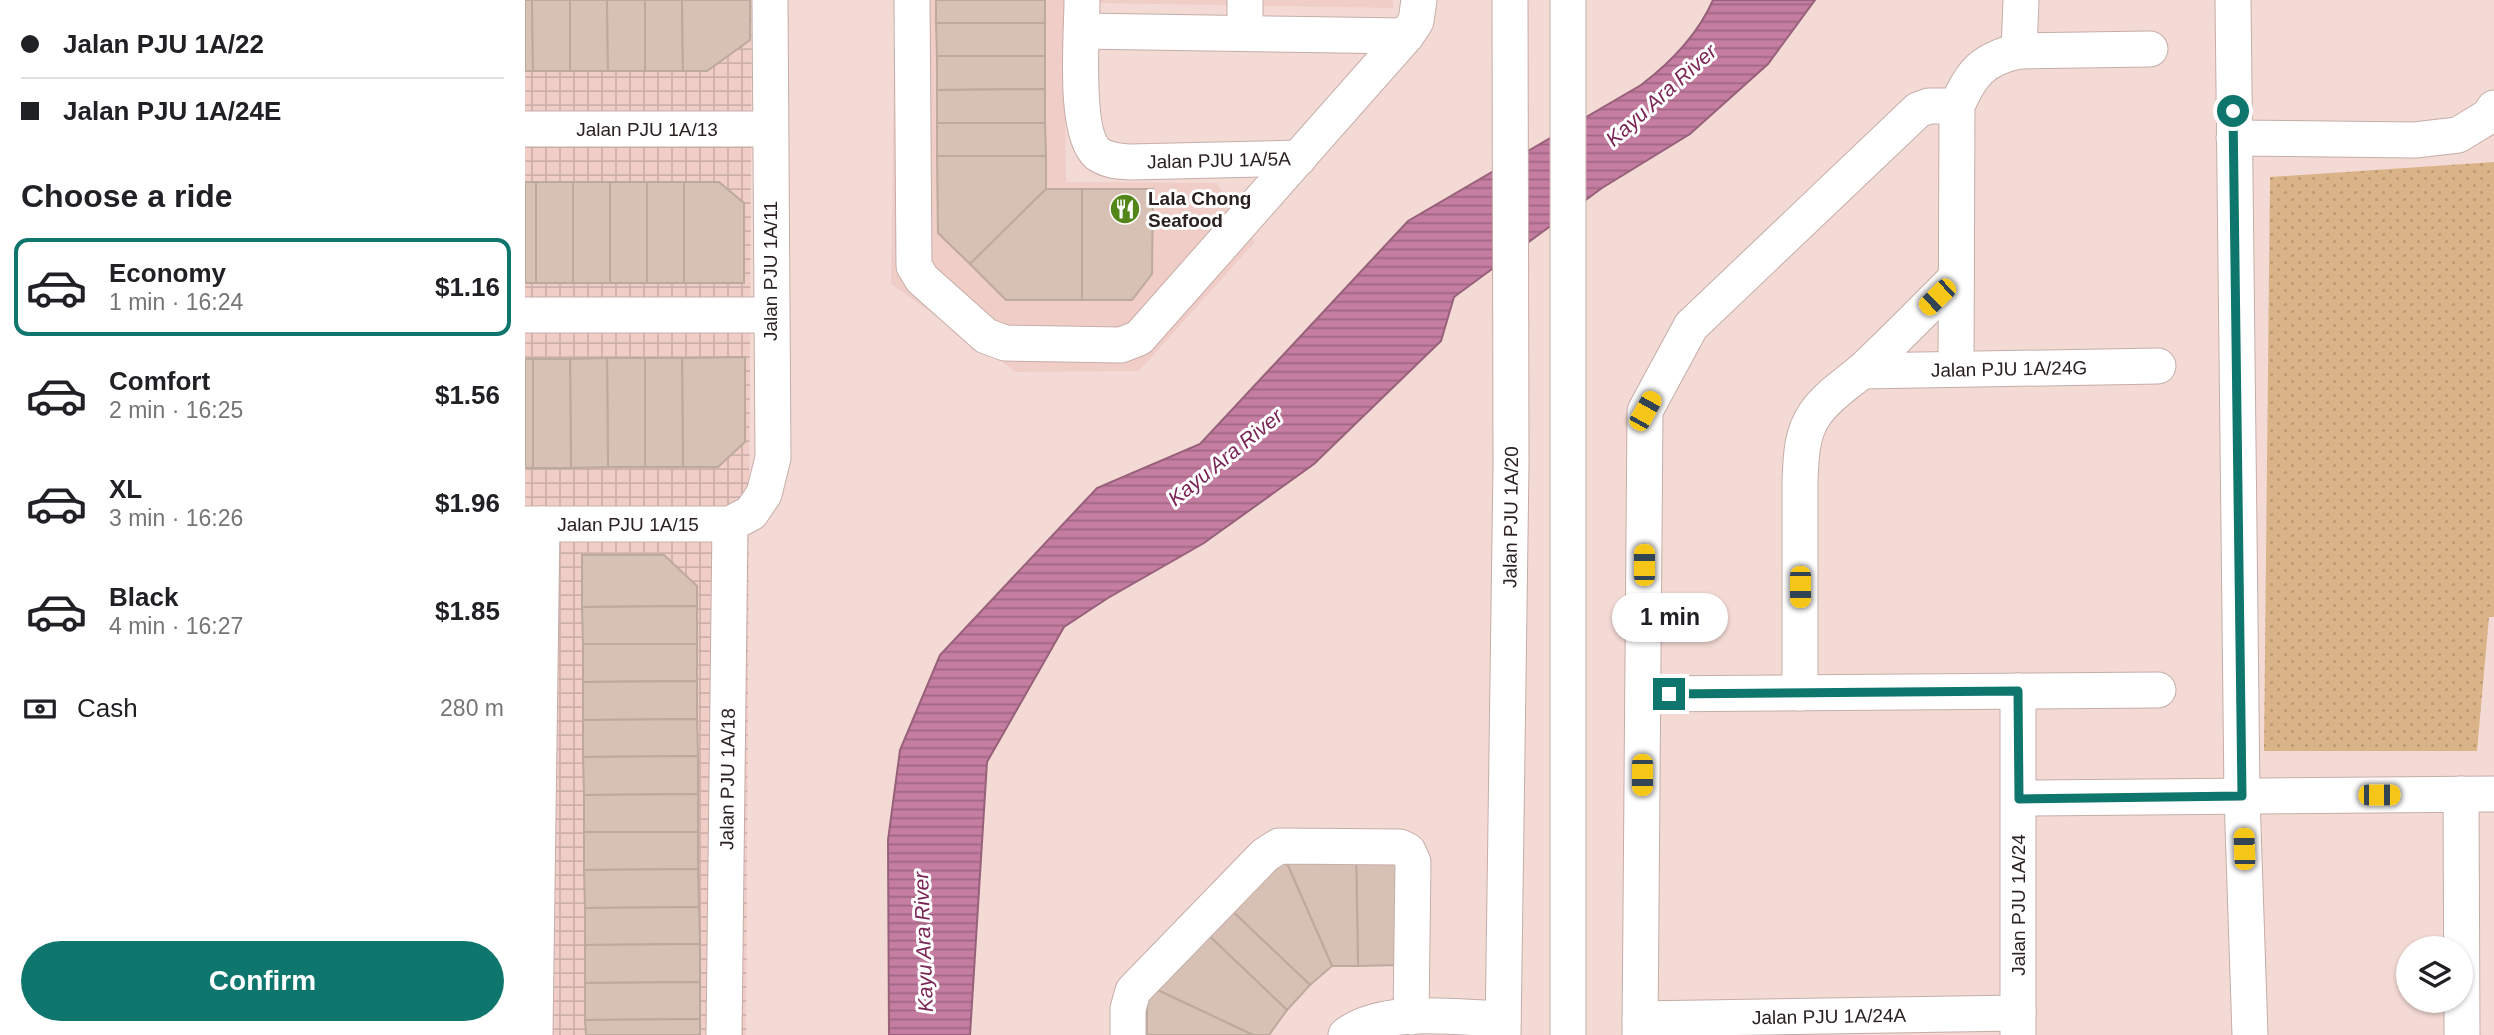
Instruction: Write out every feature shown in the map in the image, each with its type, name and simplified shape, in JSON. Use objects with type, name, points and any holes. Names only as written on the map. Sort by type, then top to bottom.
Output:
[{"type":"street","name":"Jalan PJU 1A/11","points":[[730,524],[751,513],[764,494],[771,467],[770,0]]},
{"type":"street","points":[[912,0],[914,266],[922,279],[986,336],[1005,343],[1121,345],[1139,338],[1299,158]]},
{"type":"street","name":"Jalan PJU 1A/5A","points":[[1082,16],[1081,105],[1089,143],[1098,154],[1110,160],[1130,162],[1299,158],[1406,36],[1416,21],[1419,0]]},
{"type":"street","name":"Jalan PJU 1A/20","points":[[1503,1027],[1511,466],[1510,0]]},
{"type":"street","points":[[1568,0],[1569,1035]]},
{"type":"street","points":[[2019,51],[2021,0]]},
{"type":"street","points":[[2233,0],[2242,796],[2250,1035]]},
{"type":"street","points":[[1082,16],[1245,16],[1406,36]]},
{"type":"street","points":[[1956,368],[1957,106],[1966,85],[1982,66],[1999,55],[2019,51],[2150,49]]},
{"type":"street","points":[[1640,1027],[1645,411],[1691,326],[1918,110],[1929,106],[1957,106]]},
{"type":"street","points":[[2234,138],[2415,140],[2458,135],[2489,116],[2494,108]]},
{"type":"street","name":"Jalan PJU 1A/13","points":[[525,129],[770,129]]},
{"type":"street","points":[[1800,693],[1801,455],[1806,432],[1815,414],[1828,398],[1862,371],[1956,278]]},
{"type":"street","points":[[525,315],[770,315]]},
{"type":"street","name":"Jalan PJU 1A/24G","points":[[1862,371],[2158,366]]},
{"type":"street","points":[[533,524],[535,1035]]},
{"type":"street","name":"Jalan PJU 1A/15","points":[[533,524],[730,524]]},
{"type":"street","name":"Jalan PJU 1A/18","points":[[725,1035],[730,524]]},
{"type":"street","points":[[1643,694],[2158,690]]},
{"type":"street","name":"Jalan PJU 1A/24","points":[[2018,691],[2018,1024]]},
{"type":"street","points":[[2019,799],[2477,794],[2478,951],[2462,1035]]},
{"type":"street","points":[[1128,1035],[1128,1009],[1133,991],[1265,855],[1279,846],[1400,847],[1408,852],[1413,862],[1411,1017]]},
{"type":"street","points":[[1346,1035],[1356,1027],[1383,1019],[1411,1017],[1503,1027]]},
{"type":"street","name":"Jalan PJU 1A/24A","points":[[1640,1027],[2018,1024]]},
{"type":"shaded area","points":[[525,0],[752,0],[746,1035],[525,1035]]},
{"type":"shaded area","points":[[895,0],[1064,0],[1066,182],[1217,183],[1255,242],[1139,371],[1016,372],[891,284]]},
{"type":"shaded area","points":[[1095,0],[1393,0],[1393,8],[1095,3]]},
{"type":"shaded area","points":[[2494,162],[2494,617],[2489,617],[2477,751],[2264,751],[2270,177]]},
{"type":"water","name":"Kayu Ara River","points":[[1713,0],[1815,0],[1768,64],[1690,134],[1602,188],[1454,297],[1441,341],[1314,464],[1204,543],[1108,598],[1064,627],[987,762],[970,1035],[889,1035],[888,840],[900,750],[940,655],[1097,488],[1200,444],[1408,221],[1641,85],[1682,47],[1707,13]]},
{"type":"building","points":[[525,0],[532,0],[533,71],[525,71]]},
{"type":"building","points":[[532,0],[570,0],[570,71],[533,71]]},
{"type":"building","points":[[570,0],[607,0],[608,71],[570,71]]},
{"type":"building","points":[[607,0],[645,0],[645,71],[608,71]]},
{"type":"building","points":[[645,0],[682,0],[683,71],[645,71]]},
{"type":"building","points":[[682,0],[750,0],[750,40],[707,71],[683,71]]},
{"type":"building","points":[[936,0],[1045,0],[1045,23],[936,23]]},
{"type":"building","points":[[936,23],[1045,23],[1045,56],[937,56]]},
{"type":"building","points":[[937,56],[1045,56],[1045,89],[937,90]]},
{"type":"building","points":[[1045,89],[1045,123],[937,123],[937,90]]},
{"type":"building","points":[[937,123],[1045,123],[1046,156],[937,156]]},
{"type":"building","points":[[937,156],[1046,156],[1046,189],[970,264],[938,233]]},
{"type":"building","points":[[525,182],[536,182],[536,283],[525,283]]},
{"type":"building","points":[[536,182],[573,182],[573,283],[536,283]]},
{"type":"building","points":[[573,182],[610,182],[610,283],[573,283]]},
{"type":"building","points":[[610,182],[647,182],[647,283],[610,283]]},
{"type":"building","points":[[647,182],[684,182],[684,283],[647,283]]},
{"type":"building","points":[[684,182],[719,182],[744,203],[744,283],[684,283]]},
{"type":"building","points":[[1046,189],[1082,189],[1082,300],[1006,300],[970,264]]},
{"type":"building","points":[[1082,189],[1153,189],[1152,274],[1132,300],[1082,300]]},
{"type":"building","points":[[745,357],[745,442],[718,467],[683,467],[682,358]]},
{"type":"building","points":[[607,358],[645,358],[645,467],[608,467]]},
{"type":"building","points":[[607,358],[608,467],[571,468],[570,359]]},
{"type":"building","points":[[645,358],[682,358],[683,467],[645,467]]},
{"type":"building","points":[[525,359],[533,359],[533,468],[525,468]]},
{"type":"building","points":[[533,359],[570,359],[571,468],[533,468]]},
{"type":"building","points":[[582,555],[664,555],[697,586],[697,606],[582,607]]},
{"type":"building","points":[[697,606],[697,644],[583,644],[582,607]]},
{"type":"building","points":[[583,644],[697,644],[697,681],[583,682]]},
{"type":"building","points":[[697,681],[697,719],[583,720],[583,682]]},
{"type":"building","points":[[697,719],[698,756],[583,757],[583,720]]},
{"type":"building","points":[[698,756],[698,794],[584,795],[583,757]]},
{"type":"building","points":[[698,794],[698,832],[584,832],[584,795]]},
{"type":"building","points":[[584,832],[698,832],[698,869],[584,870]]},
{"type":"building","points":[[1396,850],[1399,965],[1358,966],[1356,851]]},
{"type":"building","points":[[1356,851],[1358,966],[1332,966],[1282,852]]},
{"type":"building","points":[[1282,852],[1332,966],[1310,985],[1226,905]]},
{"type":"building","points":[[698,869],[699,907],[585,908],[584,870]]},
{"type":"building","points":[[1226,905],[1310,985],[1287,1010],[1203,930]]},
{"type":"building","points":[[699,907],[700,944],[585,945],[585,908]]},
{"type":"building","points":[[1203,930],[1287,1010],[1269,1035],[1253,1035],[1147,985]]},
{"type":"building","points":[[700,944],[700,982],[585,983],[585,945]]},
{"type":"building","points":[[700,982],[700,1019],[585,1020],[585,983]]},
{"type":"building","points":[[1147,985],[1253,1035],[1147,1035]]},
{"type":"building","points":[[700,1019],[700,1035],[586,1035],[585,1020]]},
{"type":"place","name":"Lala Chong Seafood","points":[[1125,209]]},
{"type":"route","points":[[1669,694],[2018,691],[2019,799],[2242,796],[2233,111]]}]
